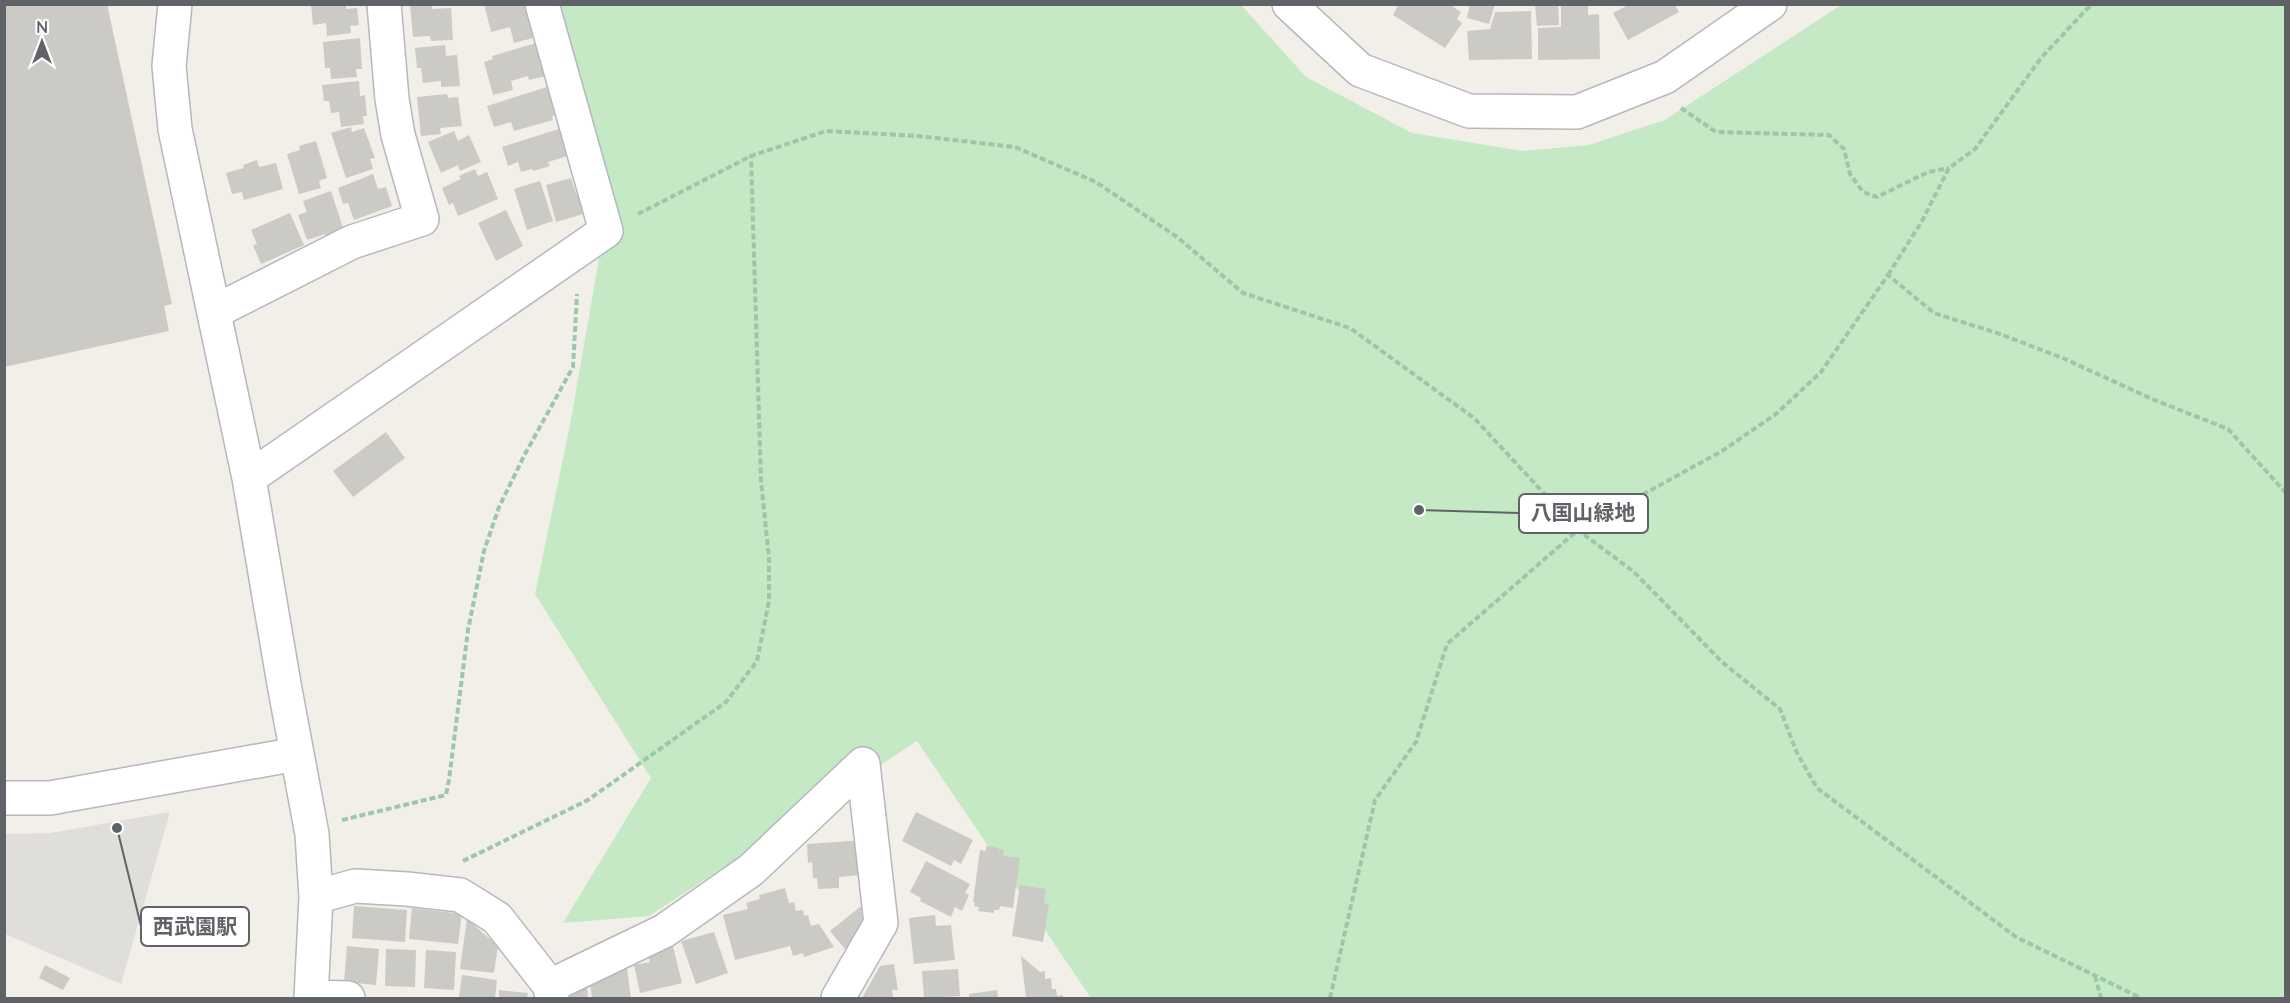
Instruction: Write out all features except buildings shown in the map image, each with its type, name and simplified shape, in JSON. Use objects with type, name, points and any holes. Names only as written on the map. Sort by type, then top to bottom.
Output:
[{"type":"street","points":[[175,4],[169,66],[171,103],[193,220],[249,478],[312,834],[316,897],[311,998],[348,999]]},
{"type":"street","points":[[214,312],[352,242],[422,219],[398,135],[392,99],[384,4]]},
{"type":"street","points":[[249,478],[606,231],[542,4]]},
{"type":"street","points":[[1289,4],[1360,70],[1468,111],[1577,112],[1665,77],[1770,4]]},
{"type":"street","points":[[4,798],[50,798],[297,754]]},
{"type":"street","points":[[316,897],[355,886],[460,895],[497,918],[551,992],[664,931],[751,870],[863,764],[881,923],[838,999]]},
{"type":"path","points":[[1330,999],[1375,800],[1416,742],[1447,644],[1578,530],[1722,451],[1776,414],[1821,372],[1922,221],[1949,168],[1974,149],[2041,58],[2094,4]]},
{"type":"path","points":[[1677,106],[1716,132],[1829,135],[1844,149],[1850,174],[1863,192],[1876,197],[1928,172],[1949,168]]},
{"type":"path","points":[[606,231],[752,156],[826,131],[918,136],[1015,147],[1096,182],[1177,237],[1243,293],[1350,328],[1474,418],[1578,530],[1634,572],[1722,662],[1779,709],[1797,753],[1817,788],[2016,937],[2141,999]]},
{"type":"path","points":[[460,863],[588,800],[726,702],[757,661],[770,601],[761,481],[752,156]]},
{"type":"path","points":[[1888,275],[1934,313],[2065,358],[2152,399],[2228,429],[2286,493]]},
{"type":"path","points":[[339,821],[446,795],[450,780],[468,630],[484,551],[499,507],[573,367],[578,290]]},
{"type":"path","points":[[2095,976],[2101,999]]},
{"type":"shaded area","points":[[170,812],[121,984],[5,934],[5,834],[50,833]]},
{"type":"green space","points":[[557,5],[1241,5],[1306,77],[1412,133],[1523,151],[1589,145],[1665,120],[1841,5],[2285,5],[2285,998],[1091,998],[917,741],[649,916],[563,923],[651,778],[535,594],[570,425],[609,202]]},
{"type":"place","name":"八国山緑地","points":[[1419,510]]},
{"type":"place","name":"西武園駅","points":[[117,828]]}]
